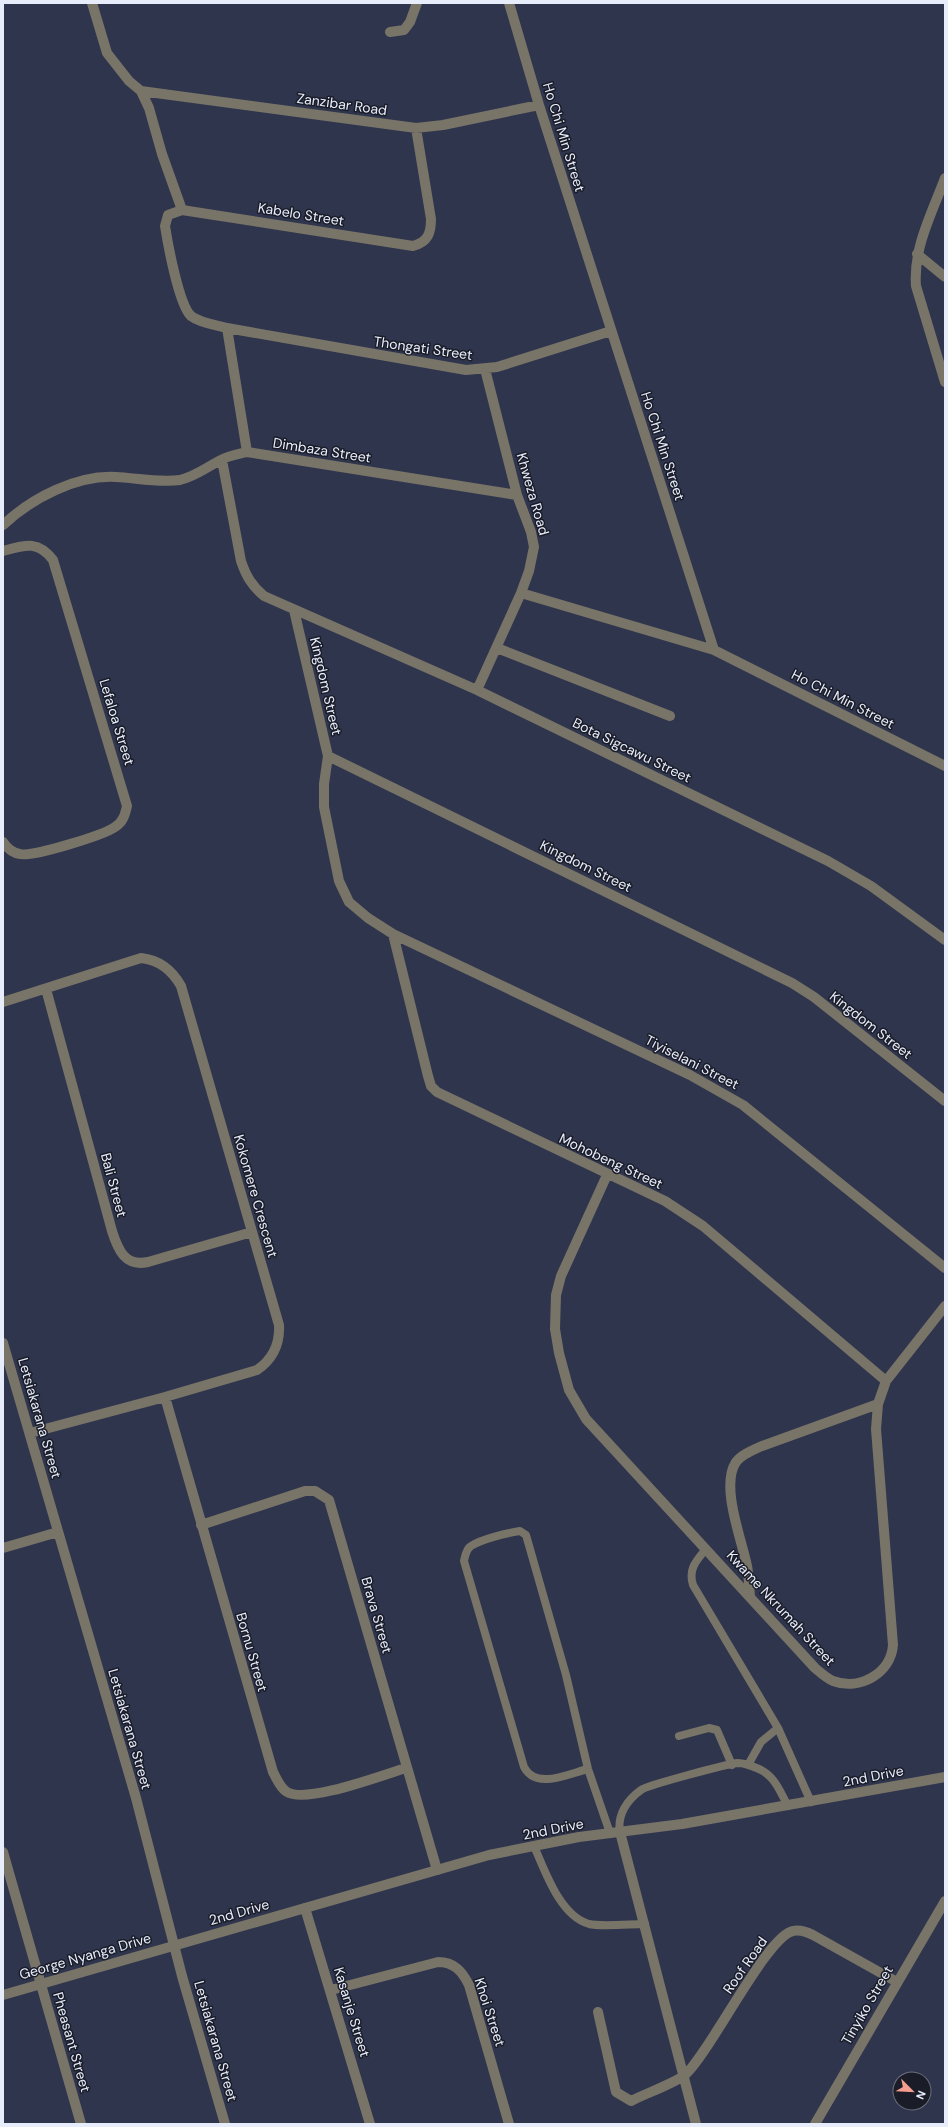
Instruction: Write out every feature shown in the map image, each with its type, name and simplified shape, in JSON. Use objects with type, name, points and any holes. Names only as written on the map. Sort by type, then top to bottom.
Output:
[{"type":"street","points":[[92,3],[107,53],[129,81],[141,91],[156,127],[162,154],[182,210]]},
{"type":"street","points":[[390,32],[404,30],[410,22],[418,3]]},
{"type":"street","name":"Ho Chi Min Street","points":[[509,3],[539,106],[714,650],[944,764]]},
{"type":"street","name":"Zanzibar Road","points":[[141,91],[416,128],[444,125],[539,106]]},
{"type":"street","name":"Kabelo Street","points":[[182,210],[413,246],[421,244],[430,234],[431,219],[416,128]]},
{"type":"street","points":[[945,178],[917,254],[915,271],[916,286],[945,382]]},
{"type":"street","name":"Thongati Street","points":[[182,210],[168,215],[164,222],[184,305],[191,316],[227,328],[447,368],[485,369],[611,331]]},
{"type":"street","points":[[917,254],[945,277]]},
{"type":"street","points":[[3,525],[29,506],[70,484],[93,478],[113,477],[178,480],[203,472],[222,460],[247,452],[227,328]]},
{"type":"street","name":"Khweza Road","points":[[477,690],[530,571],[534,547],[517,495],[485,369]]},
{"type":"street","name":"Dimbaza Street","points":[[247,452],[517,495]]},
{"type":"street","name":"Bota Sigcawu Street","points":[[222,460],[245,575],[253,586],[264,596],[477,690],[828,861],[871,886],[945,940]]},
{"type":"street","name":"Lefaloa Street","points":[[3,551],[32,545],[48,553],[53,560],[127,806],[122,821],[109,831],[33,854],[18,854],[10,850],[3,842]]},
{"type":"street","points":[[520,593],[714,650]]},
{"type":"street","name":"Kingdom Street","points":[[294,610],[328,756],[792,983],[814,998],[945,1101]]},
{"type":"street","points":[[497,648],[670,716]]},
{"type":"street","name":"Tiyiselani Street","points":[[328,756],[324,784],[324,807],[343,893],[356,909],[393,934],[677,1068],[743,1105],[945,1268]]},
{"type":"street","name":"Mohobeng Street","points":[[393,934],[428,1076],[437,1092],[606,1175],[665,1201],[703,1226],[886,1381]]},
{"type":"street","name":"Kokomere Crescent","points":[[3,1002],[141,958],[163,964],[176,976],[181,986],[279,1326],[280,1336],[268,1363],[257,1370],[165,1397],[30,1433]]},
{"type":"street","name":"Bali Street","points":[[46,989],[112,1231],[116,1242],[126,1258],[139,1264],[252,1232]]},
{"type":"street","name":"Kwame Nkrumah Street","points":[[606,1175],[561,1276],[556,1295],[555,1329],[566,1381],[574,1401],[586,1419],[815,1668],[827,1678],[847,1683],[864,1682],[879,1673],[889,1663],[893,1645],[876,1429],[878,1404],[886,1381],[945,1306]]},
{"type":"street","name":"Letsiakarana Street","points":[[3,1343],[136,1798],[225,2124]]},
{"type":"street","name":"Bornu Street","points":[[165,1397],[273,1772],[280,1785],[287,1792],[296,1795],[317,1795],[406,1768]]},
{"type":"street","points":[[750,1596],[747,1566],[731,1492],[732,1471],[736,1461],[746,1453],[762,1446],[878,1404]]},
{"type":"street","name":"Brava Street","points":[[201,1525],[305,1491],[315,1491],[329,1500],[437,1870]]},
{"type":"street","points":[[3,1548],[58,1532]]},
{"type":"street","name":"2nd Drive","points":[[175,1945],[489,1855],[610,1833],[682,1824],[788,1806],[945,1777]]},
{"type":"street","points":[[620,1832],[685,2075],[696,2124]]},
{"type":"street","name":"Pheasant Street","points":[[3,1852],[81,2124]]},
{"type":"street","name":"Tinyiko Street","points":[[815,2124],[945,1901]]},
{"type":"street","name":"Kasanje Street","points":[[305,1908],[331,1990],[370,2124]]},
{"type":"street","name":"Roof Road","points":[[685,2075],[709,2045],[769,1950],[783,1936],[792,1931],[803,1931],[813,1935],[897,1982]]},
{"type":"street","name":"George Nyanga Drive","points":[[3,1995],[175,1945]]},
{"type":"street","name":"Khoi Street","points":[[331,1990],[438,1962],[446,1962],[454,1965],[463,1974],[469,1985],[509,2124]]},
{"type":"street","points":[[598,2012],[616,2092],[631,2101],[685,2075]]},
{"type":"lane","points":[[588,1769],[544,1780],[535,1778],[528,1774],[524,1767],[464,1561],[466,1552],[470,1547],[508,1533],[520,1531],[526,1535],[566,1675],[588,1769],[610,1833]]},
{"type":"lane","points":[[706,1549],[692,1568],[690,1576],[693,1585],[778,1728],[811,1802]]},
{"type":"lane","points":[[679,1736],[714,1728],[719,1732],[732,1765]]},
{"type":"lane","points":[[748,1765],[761,1742],[778,1728]]},
{"type":"lane","points":[[620,1832],[619,1823],[623,1810],[642,1789],[737,1763],[760,1769],[776,1782],[788,1806]]},
{"type":"lane","points":[[534,1846],[554,1892],[576,1918],[590,1924],[645,1924]]}]
